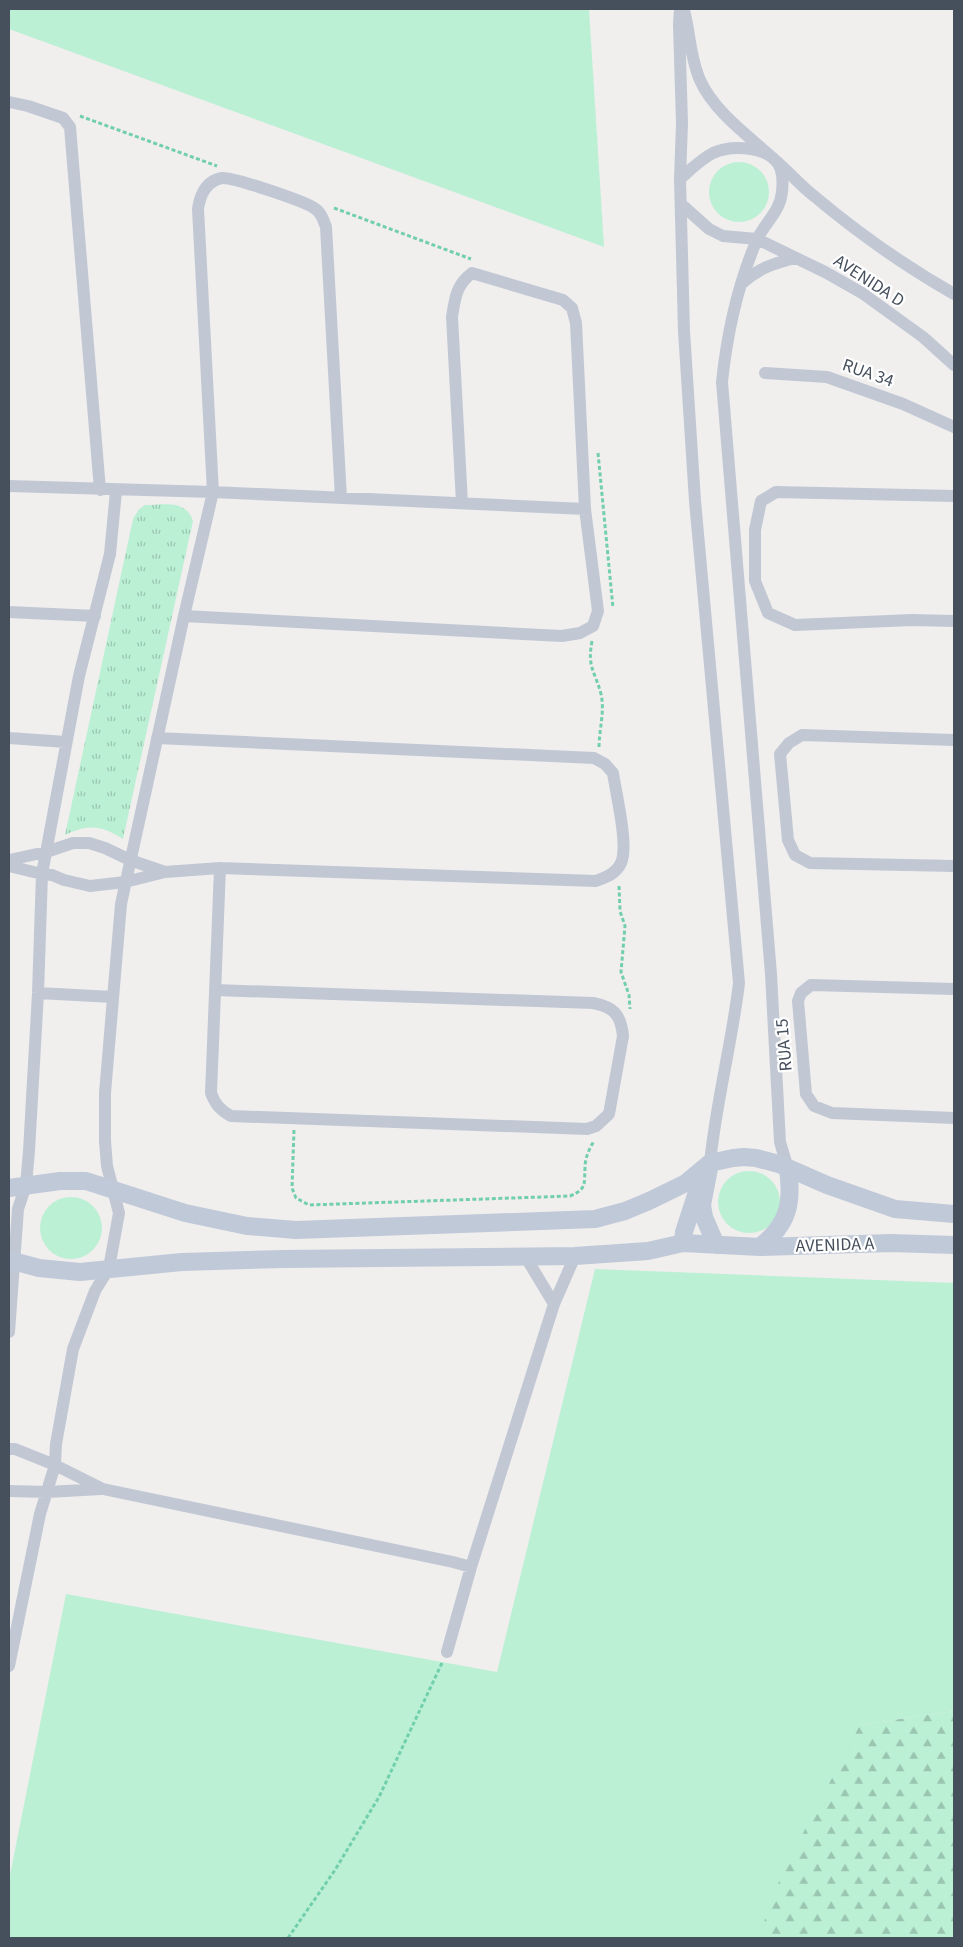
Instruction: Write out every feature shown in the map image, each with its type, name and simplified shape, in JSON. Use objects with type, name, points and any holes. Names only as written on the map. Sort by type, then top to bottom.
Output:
[{"type":"main road","points":[[9,1188],[60,1181],[86,1181],[185,1213],[247,1226],[296,1230],[595,1219],[625,1211],[686,1183],[710,1163],[733,1158],[756,1158],[895,1209],[954,1214]]},
{"type":"main road","points":[[683,1243],[695,1194],[710,1163]]},
{"type":"main road","points":[[710,1163],[702,1205],[704,1216],[716,1245]]},
{"type":"main road","points":[[760,1247],[779,1228],[788,1214],[790,1202],[788,1169]]},
{"type":"main road","name":"AVENIDA A","points":[[108,1268],[182,1262],[575,1256],[648,1251],[683,1243],[760,1247],[891,1243],[954,1245]]},
{"type":"main road","points":[[11,1260],[39,1268],[80,1272],[108,1268]]},
{"type":"street","points":[[682,9],[689,27],[694,62],[700,81],[717,105],[738,129],[812,195],[875,244],[954,294]]},
{"type":"street","points":[[682,9],[679,24],[682,123],[680,179],[684,330],[694,501],[739,983],[736,1009],[713,1129],[710,1163]]},
{"type":"street","points":[[9,102],[28,106],[63,118],[70,127],[100,490]]},
{"type":"street","points":[[680,179],[714,153],[727,149],[741,148],[763,152],[775,160],[781,172],[782,192],[780,204],[757,239],[739,286],[726,344],[722,382],[771,974],[780,1142],[788,1169]]},
{"type":"street","points":[[9,1666],[40,1514],[55,1465],[56,1444],[72,1349],[95,1291],[108,1268],[119,1213],[107,1166],[105,1093],[121,904],[213,492],[198,209],[200,195],[206,187],[223,178],[260,187],[314,208],[322,214],[326,227],[341,498]]},
{"type":"street","points":[[681,204],[709,229],[723,236],[757,239]]},
{"type":"street","name":"AVENIDA D","points":[[757,239],[825,272],[862,293],[923,337],[954,366]]},
{"type":"street","points":[[739,286],[755,272],[770,264],[795,258]]},
{"type":"street","points":[[184,616],[562,636],[580,633],[593,626],[598,611],[585,509],[576,323],[572,308],[563,300],[472,274],[464,279],[458,287],[452,317],[462,503]]},
{"type":"street","name":"RUA 34","points":[[765,372],[827,377],[903,404],[954,426]]},
{"type":"street","points":[[9,486],[116,491],[213,492],[585,509]]},
{"type":"street","points":[[9,1332],[11,1260],[18,1209],[26,1185],[38,993],[42,874],[79,676],[110,554],[116,491]]},
{"type":"street","points":[[954,496],[776,492],[761,500],[755,530],[755,581],[768,613],[795,625],[912,620],[954,621]]},
{"type":"street","points":[[9,612],[94,616]]},
{"type":"street","points":[[954,740],[802,735],[789,742],[780,754],[788,840],[795,855],[810,863],[954,866]]},
{"type":"street","points":[[9,738],[66,742]]},
{"type":"street","points":[[9,866],[52,875],[90,886],[125,882],[165,872],[220,868],[596,880],[610,876],[621,864],[624,849],[613,773],[605,764],[594,758],[157,738]]},
{"type":"street","points":[[9,860],[46,852],[73,843],[90,843],[165,872]]},
{"type":"street","points":[[215,990],[593,1003],[607,1006],[618,1015],[623,1036],[609,1114],[596,1126],[587,1129],[231,1116],[222,1111],[214,1102],[211,1093],[215,990],[220,868]]},
{"type":"street","name":"RUA 15","points":[[954,988],[811,985],[801,993],[798,1001],[806,1094],[814,1106],[832,1113],[954,1118]]},
{"type":"street","points":[[38,993],[113,997]]},
{"type":"street","points":[[525,1256],[554,1304]]},
{"type":"street","points":[[447,1652],[471,1568],[554,1304],[575,1256]]},
{"type":"street","points":[[9,1449],[15,1449],[55,1465],[103,1489],[453,1562],[471,1568]]},
{"type":"street","points":[[9,1491],[48,1492],[103,1489]]},
{"type":"path","points":[[593,626],[589,658],[601,694],[603,716],[599,735],[599,750]]},
{"type":"path","points":[[619,885],[620,911],[625,926],[621,972],[629,995],[631,1018]]},
{"type":"path","points":[[294,1118],[292,1188],[296,1198],[309,1205],[570,1196],[579,1192],[586,1183],[585,1166],[589,1149],[597,1137]]},
{"type":"path","points":[[288,1938],[335,1870],[379,1797],[447,1652]]},
{"type":"green space","points":[[9,9],[589,9],[604,247],[9,29]]},
{"type":"green space","points":[[733,162],[745,162],[756,167],[764,175],[769,186],[767,204],[756,217],[745,222],[733,222],[722,217],[714,209],[709,198],[709,186],[714,175],[722,167]]},
{"type":"green space","points":[[166,504],[179,506],[190,514],[193,521],[123,839],[108,831],[94,828],[81,829],[65,835],[133,519],[139,509],[145,505]]},
{"type":"green space","points":[[743,1171],[755,1171],[767,1176],[775,1184],[780,1196],[780,1208],[775,1220],[767,1228],[755,1233],[743,1233],[731,1228],[723,1220],[718,1208],[718,1196],[723,1184],[731,1176]]},
{"type":"green space","points":[[71,1197],[83,1199],[93,1206],[100,1216],[102,1228],[100,1240],[93,1250],[83,1257],[71,1259],[59,1257],[49,1250],[42,1240],[40,1228],[42,1216],[49,1206],[59,1199]]},
{"type":"green space","points":[[595,1269],[954,1283],[954,1711],[860,1725],[762,1938],[9,1938],[9,1880],[66,1594],[497,1672]]},
{"type":"green space","points":[[954,1711],[954,1938],[758,1938],[782,1873],[860,1725]]}]
